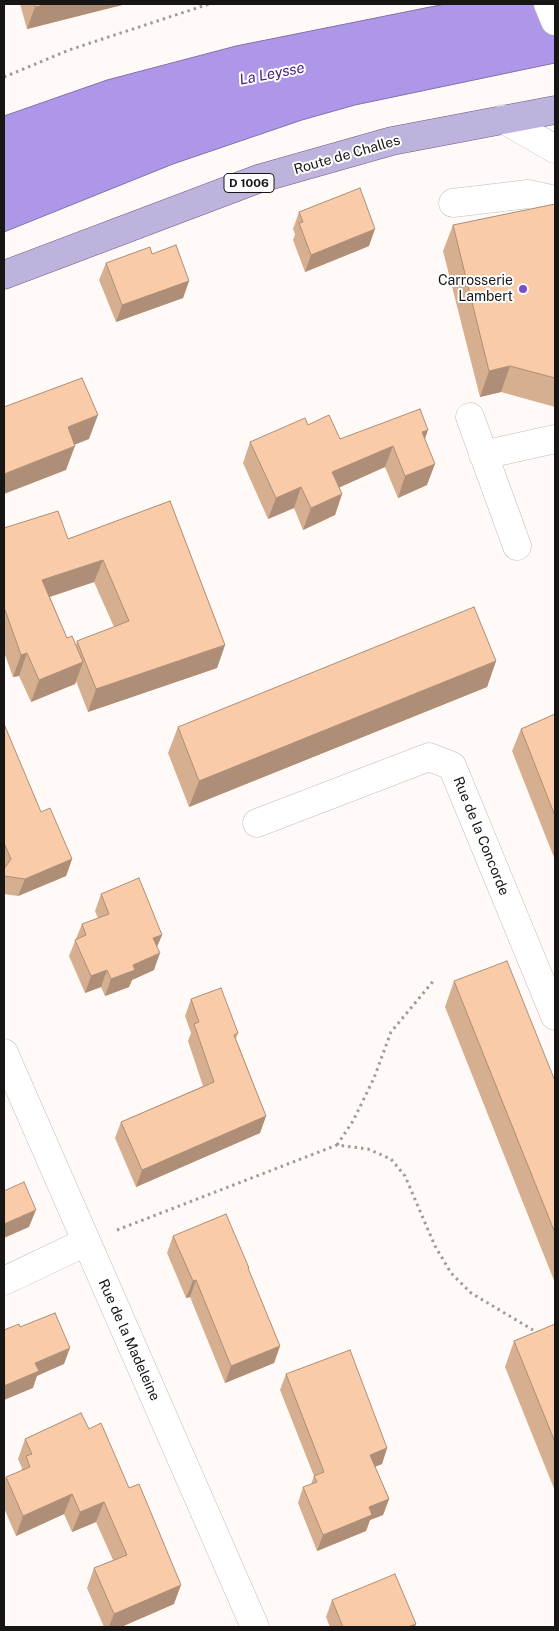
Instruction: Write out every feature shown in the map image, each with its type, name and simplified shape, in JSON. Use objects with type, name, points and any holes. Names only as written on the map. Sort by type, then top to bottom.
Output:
[{"type":"main road","name":"Route de Challes","points":[[4,275],[258,179],[392,141],[555,110]]},
{"type":"street","points":[[548,4],[555,22]]},
{"type":"street","points":[[503,119],[555,149]]},
{"type":"street","points":[[453,203],[528,194],[555,200]]},
{"type":"street","points":[[470,417],[517,546]]},
{"type":"street","points":[[483,455],[555,439]]},
{"type":"street","name":"Rue de la Concorde","points":[[257,823],[429,757],[452,766],[555,1016]]},
{"type":"street","name":"Rue de la Madeleine","points":[[4,1053],[255,1627]]},
{"type":"street","points":[[4,1281],[86,1242]]},
{"type":"path","points":[[4,77],[69,50],[195,6],[209,4]]},
{"type":"path","points":[[337,1145],[353,1121],[374,1078],[391,1032],[435,979]]},
{"type":"path","points":[[86,1242],[337,1145],[368,1149],[391,1159],[405,1176],[435,1246],[451,1273],[471,1293],[533,1330]]},
{"type":"water","name":"La Leysse","points":[[445,4],[555,4],[555,63],[355,105],[302,120],[173,164],[4,232],[4,116],[107,80],[236,46]]},
{"type":"building","points":[[35,4],[48,4],[35,7]]},
{"type":"building","points":[[360,188],[375,229],[311,255],[299,223],[303,222],[299,212]]},
{"type":"building","points":[[555,204],[555,378],[510,366],[489,371],[453,225]]},
{"type":"building","points":[[176,245],[189,281],[122,305],[106,263],[150,247],[152,254]]},
{"type":"building","points":[[82,378],[98,415],[68,427],[75,446],[4,474],[4,407]]},
{"type":"building","points":[[420,409],[428,430],[422,432],[435,464],[405,476],[393,446],[332,472],[342,494],[311,508],[301,487],[276,498],[250,442],[305,418],[308,425],[329,415],[340,439]]},
{"type":"building","points":[[170,501],[225,645],[96,689],[77,641],[129,621],[103,560],[42,580],[67,638],[72,636],[83,662],[39,680],[27,653],[21,655],[4,607],[4,528],[58,511],[68,539]]},
{"type":"building","points":[[474,607],[496,661],[199,781],[178,727]]},
{"type":"building","points":[[555,714],[555,816],[521,729]]},
{"type":"building","points":[[4,724],[41,812],[50,808],[72,859],[25,879],[4,876],[4,869],[11,859],[4,843]]},
{"type":"building","points":[[139,878],[162,935],[153,938],[160,953],[133,965],[135,970],[111,979],[107,970],[91,976],[75,940],[86,935],[82,924],[109,914],[101,894]]},
{"type":"building","points":[[507,961],[555,1081],[555,1233],[454,981]]},
{"type":"building","points":[[221,988],[238,1033],[234,1035],[266,1116],[142,1170],[121,1122],[214,1082],[194,1024],[199,1022],[191,999]]},
{"type":"building","points":[[24,1182],[36,1210],[4,1224],[4,1191]]},
{"type":"building","points":[[226,1214],[280,1346],[231,1366],[196,1280],[193,1281],[173,1236]]},
{"type":"building","points":[[55,1313],[70,1348],[35,1363],[39,1371],[4,1386],[4,1330],[19,1324],[20,1327]]},
{"type":"building","points":[[555,1324],[555,1442],[514,1341]]},
{"type":"building","points":[[350,1350],[387,1448],[370,1455],[389,1499],[369,1507],[372,1515],[323,1535],[303,1487],[317,1482],[314,1476],[324,1472],[286,1374]]},
{"type":"building","points":[[81,1413],[89,1429],[101,1423],[129,1488],[139,1484],[181,1585],[114,1614],[94,1568],[127,1555],[104,1502],[80,1512],[72,1494],[23,1516],[6,1477],[30,1467],[26,1456],[32,1454],[25,1439]]},
{"type":"building","points":[[395,1574],[416,1624],[407,1627],[343,1627],[332,1600]]},
{"type":"place","name":"Carrosserie Lambert","points":[[523,289]]}]
